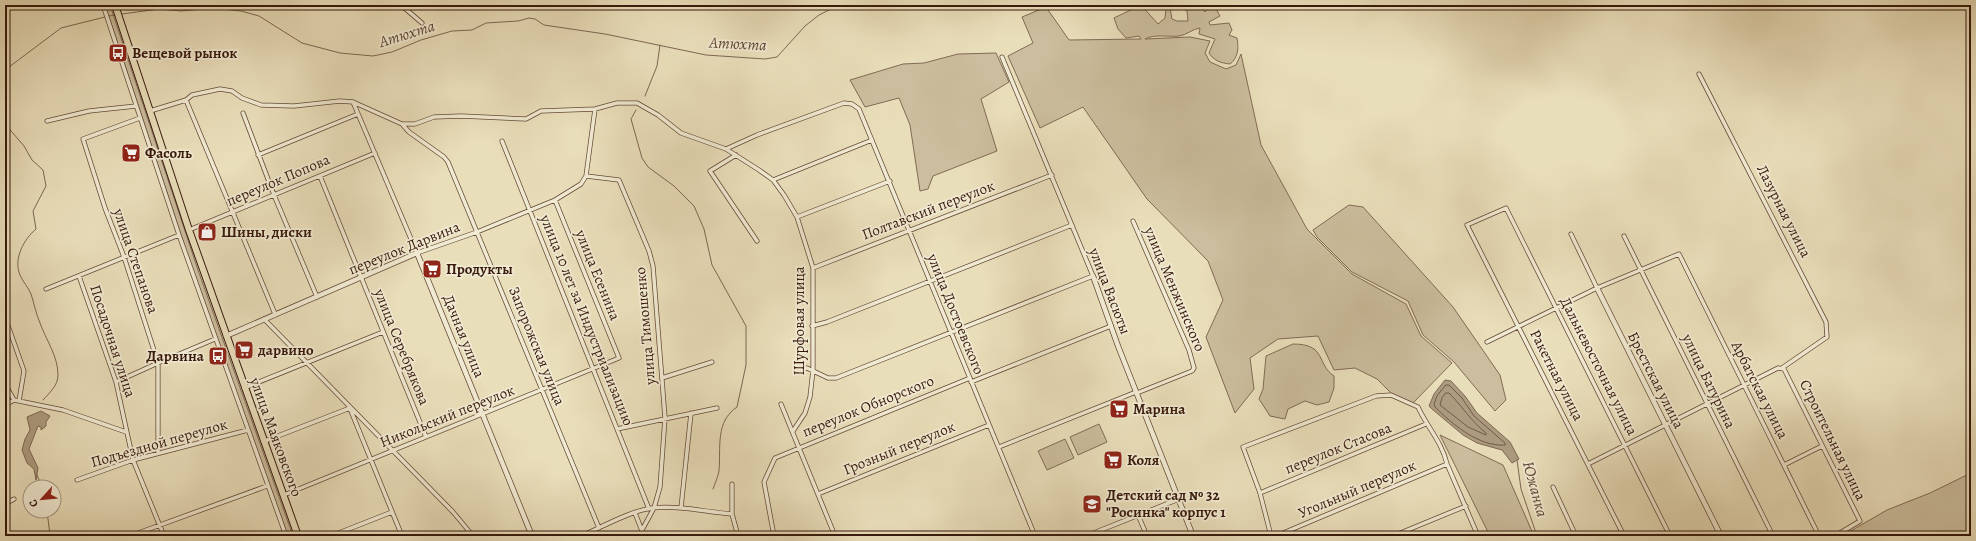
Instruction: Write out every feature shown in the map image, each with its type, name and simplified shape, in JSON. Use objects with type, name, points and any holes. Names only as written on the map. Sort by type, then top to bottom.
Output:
[{"type":"main road","name":"улица Маяковского","points":[[115,5],[189,230],[244,388],[298,536]]},
{"type":"street","points":[[401,5],[422,23]]},
{"type":"street","name":"улица Маяковского","points":[[103,6],[215,340],[286,536]]},
{"type":"street","name":"улица Васюты","points":[[1002,57],[1093,276],[1193,536]]},
{"type":"street","name":"Лазурная улица","points":[[1700,74],[1826,322],[1827,337],[1783,369]]},
{"type":"street","points":[[150,111],[186,100],[192,95],[220,89],[232,91],[242,98],[261,105],[294,106],[340,100],[353,102],[402,124],[415,124],[434,117],[461,116],[526,119],[542,111],[595,109],[586,176]]},
{"type":"street","points":[[186,100],[275,314]]},
{"type":"street","name":"Дачная улица","points":[[353,102],[417,253],[532,536]]},
{"type":"street","name":"Шурфовая улица","points":[[595,109],[617,103],[637,103],[658,115],[681,133],[726,149],[736,155],[773,180],[784,194],[797,217],[813,268],[813,370],[810,397],[805,413],[793,431]]},
{"type":"street","name":"улица Достоевского","points":[[726,149],[757,135],[844,103],[852,104],[859,109],[890,181],[1035,536]]},
{"type":"street","points":[[47,121],[89,111],[136,106]]},
{"type":"street","points":[[243,112],[258,155],[317,297]]},
{"type":"street","points":[[258,155],[358,114]]},
{"type":"street","name":"улица Степанова","points":[[140,118],[83,139],[105,208],[124,257],[158,362],[158,453]]},
{"type":"street","name":"Запорожская улица","points":[[402,124],[409,132],[444,157],[448,162],[599,528]]},
{"type":"street","points":[[773,180],[872,140]]},
{"type":"street","name":"улица 10 лет за Индустриализацию","points":[[502,141],[649,509]]},
{"type":"street","name":"переулок Попова","points":[[189,230],[375,153]]},
{"type":"street","points":[[736,155],[710,171],[757,241]]},
{"type":"street","name":"Полтавский переулок","points":[[813,268],[1052,175]]},
{"type":"street","name":"улица Серебрякова","points":[[320,176],[426,437]]},
{"type":"street","name":"переулок Дарвина","points":[[226,336],[417,253],[477,232],[555,200],[581,184],[586,176]]},
{"type":"street","name":"улица Тимошенко","points":[[586,176],[618,180],[649,251],[653,266],[664,418],[660,487],[654,508],[642,530]]},
{"type":"street","points":[[797,217],[890,181]]},
{"type":"street","name":"улица Есенина","points":[[555,200],[619,358]]},
{"type":"street","name":"Дальневосточная улица","points":[[1467,224],[1506,208],[1670,536]]},
{"type":"street","name":"улица Менжинского","points":[[1133,221],[1189,350],[1194,368],[1192,371],[1137,392]]},
{"type":"street","name":"Ракетная улица","points":[[1467,224],[1624,536]]},
{"type":"street","points":[[812,326],[827,322],[1072,225]]},
{"type":"street","name":"Брестская улица","points":[[1571,234],[1720,536]]},
{"type":"street","points":[[46,289],[179,235]]},
{"type":"street","name":"улица Батурина","points":[[1624,236],[1706,404],[1773,536]]},
{"type":"street","name":"Арбатская улица","points":[[1640,269],[1679,254],[1819,536]]},
{"type":"street","points":[[1487,342],[1597,288],[1640,269]]},
{"type":"street","name":"Посадочная улица","points":[[79,276],[116,382],[133,460]]},
{"type":"street","points":[[797,371],[807,368],[828,378],[836,378],[1093,276]]},
{"type":"street","points":[[5,317],[24,371],[19,402]]},
{"type":"street","points":[[264,319],[394,450],[453,512],[473,536]]},
{"type":"street","name":"переулок Обнорского","points":[[774,536],[764,482],[775,458],[799,447],[1111,326]]},
{"type":"street","points":[[244,388],[383,332]]},
{"type":"street","points":[[116,382],[158,362],[215,340]]},
{"type":"street","name":"Никольский переулок","points":[[284,495],[619,358]]},
{"type":"street","points":[[662,378],[712,362]]},
{"type":"street","points":[[1588,464],[1778,368],[1783,369]]},
{"type":"street","name":"Строительная улица","points":[[1783,369],[1860,521],[1835,536]]},
{"type":"street","points":[[5,384],[14,400],[19,402],[63,410],[126,432]]},
{"type":"street","points":[[999,448],[1137,392]]},
{"type":"street","points":[[1271,536],[1260,493],[1243,447],[1376,396],[1391,395],[1418,407],[1426,424],[1433,431],[1445,454],[1478,536]]},
{"type":"street","points":[[5,404],[14,400]]},
{"type":"street","points":[[348,403],[402,536]]},
{"type":"street","points":[[781,404],[835,536]]},
{"type":"street","points":[[264,441],[350,408]]},
{"type":"street","points":[[617,429],[717,408]]},
{"type":"street","points":[[681,508],[691,413]]},
{"type":"street","name":"переулок Стасова","points":[[1260,493],[1426,424]]},
{"type":"street","name":"Грозный переулок","points":[[818,494],[989,425]]},
{"type":"street","name":"Подъездной переулок","points":[[77,480],[133,460],[248,430]]},
{"type":"street","points":[[1784,465],[1822,446]]},
{"type":"street","points":[[133,460],[164,536]]},
{"type":"street","name":"Угольный переулок","points":[[1276,536],[1448,464]]},
{"type":"street","points":[[732,484],[732,514],[738,536]]},
{"type":"street","points":[[130,536],[267,486]]},
{"type":"street","points":[[1553,487],[1576,536]]},
{"type":"street","points":[[5,504],[14,499]]},
{"type":"street","points":[[1086,536],[1179,499]]},
{"type":"street","points":[[1393,536],[1466,506]]},
{"type":"street","points":[[581,536],[635,513],[654,508],[681,508],[702,512],[732,514]]},
{"type":"street","points":[[331,536],[392,512]]},
{"type":"street","points":[[635,513],[644,536]]},
{"type":"street","points":[[1138,515],[1147,536]]},
{"type":"shaded area","points":[[105,5],[110,5],[198,270],[293,536],[288,536],[193,271]]},
{"type":"shaded area","points":[[1141,5],[1158,24],[1165,18],[1166,9],[1170,8],[1172,19],[1177,21],[1188,21],[1187,11],[1181,7],[1181,5],[1199,5],[1205,12],[1208,9],[1215,7],[1220,16],[1209,22],[1210,25],[1229,23],[1232,30],[1229,35],[1237,38],[1238,45],[1235,59],[1230,64],[1218,61],[1211,56],[1209,53],[1215,39],[1199,34],[1200,28],[1179,36],[1157,36],[1148,37],[1145,39],[1190,37],[1210,41],[1205,53],[1210,62],[1226,69],[1236,65],[1241,54],[1261,145],[1307,229],[1352,274],[1406,304],[1421,336],[1452,363],[1413,403],[1392,394],[1377,379],[1355,368],[1334,370],[1318,336],[1278,339],[1250,358],[1254,389],[1235,413],[1206,337],[1223,300],[1208,261],[1147,199],[1083,107],[1040,128],[1008,56],[1033,43],[1022,17],[1046,7],[1069,40],[1141,39],[1139,36],[1126,38],[1118,29],[1114,18]]},
{"type":"shaded area","points":[[996,53],[1009,82],[981,99],[997,151],[933,176],[928,189],[920,191],[910,125],[899,98],[865,107],[850,80],[903,64],[924,63],[958,54]]},
{"type":"shaded area","points":[[1349,205],[1363,207],[1453,307],[1500,375],[1506,400],[1495,411],[1454,362],[1423,335],[1408,301],[1352,272],[1317,237],[1313,230]]},
{"type":"shaded area","points":[[1293,344],[1311,347],[1316,351],[1328,371],[1334,376],[1334,388],[1329,402],[1317,405],[1305,401],[1288,409],[1285,419],[1270,416],[1259,399],[1263,389],[1266,356]]},
{"type":"shaded area","points":[[1099,424],[1107,442],[1078,455],[1070,437]]},
{"type":"shaded area","points":[[1440,435],[1503,465],[1534,536],[1490,536]]},
{"type":"shaded area","points":[[1065,439],[1074,458],[1047,470],[1038,451]]},
{"type":"shaded area","points":[[1971,473],[1971,536],[1842,536],[1887,510],[1930,493]]},
{"type":"water","points":[[1445,380],[1451,381],[1465,396],[1477,413],[1510,442],[1519,459],[1512,463],[1502,450],[1477,443],[1463,435],[1429,406],[1434,394]]},
{"type":"water","points":[[41,411],[50,416],[46,422],[46,426],[41,430],[41,427],[38,426],[29,449],[38,468],[36,479],[34,469],[27,463],[22,450],[25,439],[30,430],[27,417]]},
{"type":"waterway","name":"Атюхта","points":[[122,14],[159,9],[181,11],[213,8],[241,11],[259,16],[302,43],[340,53],[373,56],[392,52],[421,40],[452,31],[472,30],[486,23],[518,21],[529,18],[535,19],[544,25],[605,34],[706,55],[765,59],[777,57],[805,26],[819,15],[839,5]]},
{"type":"waterway","name":"Атюхта","points":[[108,16],[116,15]]},
{"type":"waterway","name":"Атюхта","points":[[5,70],[61,28],[105,17]]},
{"type":"waterway","points":[[645,96],[657,66],[660,45]]},
{"type":"waterway","points":[[636,110],[631,119],[642,158],[648,167],[674,186],[694,206],[704,229],[712,265],[746,326],[746,365],[737,407],[730,413],[722,428],[720,436],[719,471],[713,489]]},
{"type":"waterway","points":[[5,124],[24,146],[32,160],[43,170],[46,186],[33,211],[36,229],[27,238],[21,250],[18,262],[20,275],[31,294],[42,329],[56,361],[58,379],[53,389],[43,400]]},
{"type":"waterway","name":"Южанка","points":[[1517,460],[1521,489],[1537,536]]},
{"type":"waterway","points":[[37,475],[39,479]]},
{"type":"waterway","points":[[48,519],[50,535]]},
{"type":"place","name":"Вещевой рынок","points":[[118,53]]},
{"type":"place","name":"Фасоль","points":[[131,153]]},
{"type":"place","name":"Шины, диски","points":[[207,232]]},
{"type":"place","name":"Продукты","points":[[432,269]]},
{"type":"place","name":"дарвино","points":[[244,350]]},
{"type":"place","name":"Дарвина","points":[[218,356]]},
{"type":"place","name":"Марина","points":[[1119,409]]},
{"type":"place","name":"Коля","points":[[1113,460]]},
{"type":"place","name":"Детский сад № 32 \"Росинка\" корпус 1","points":[[1092,504]]}]
